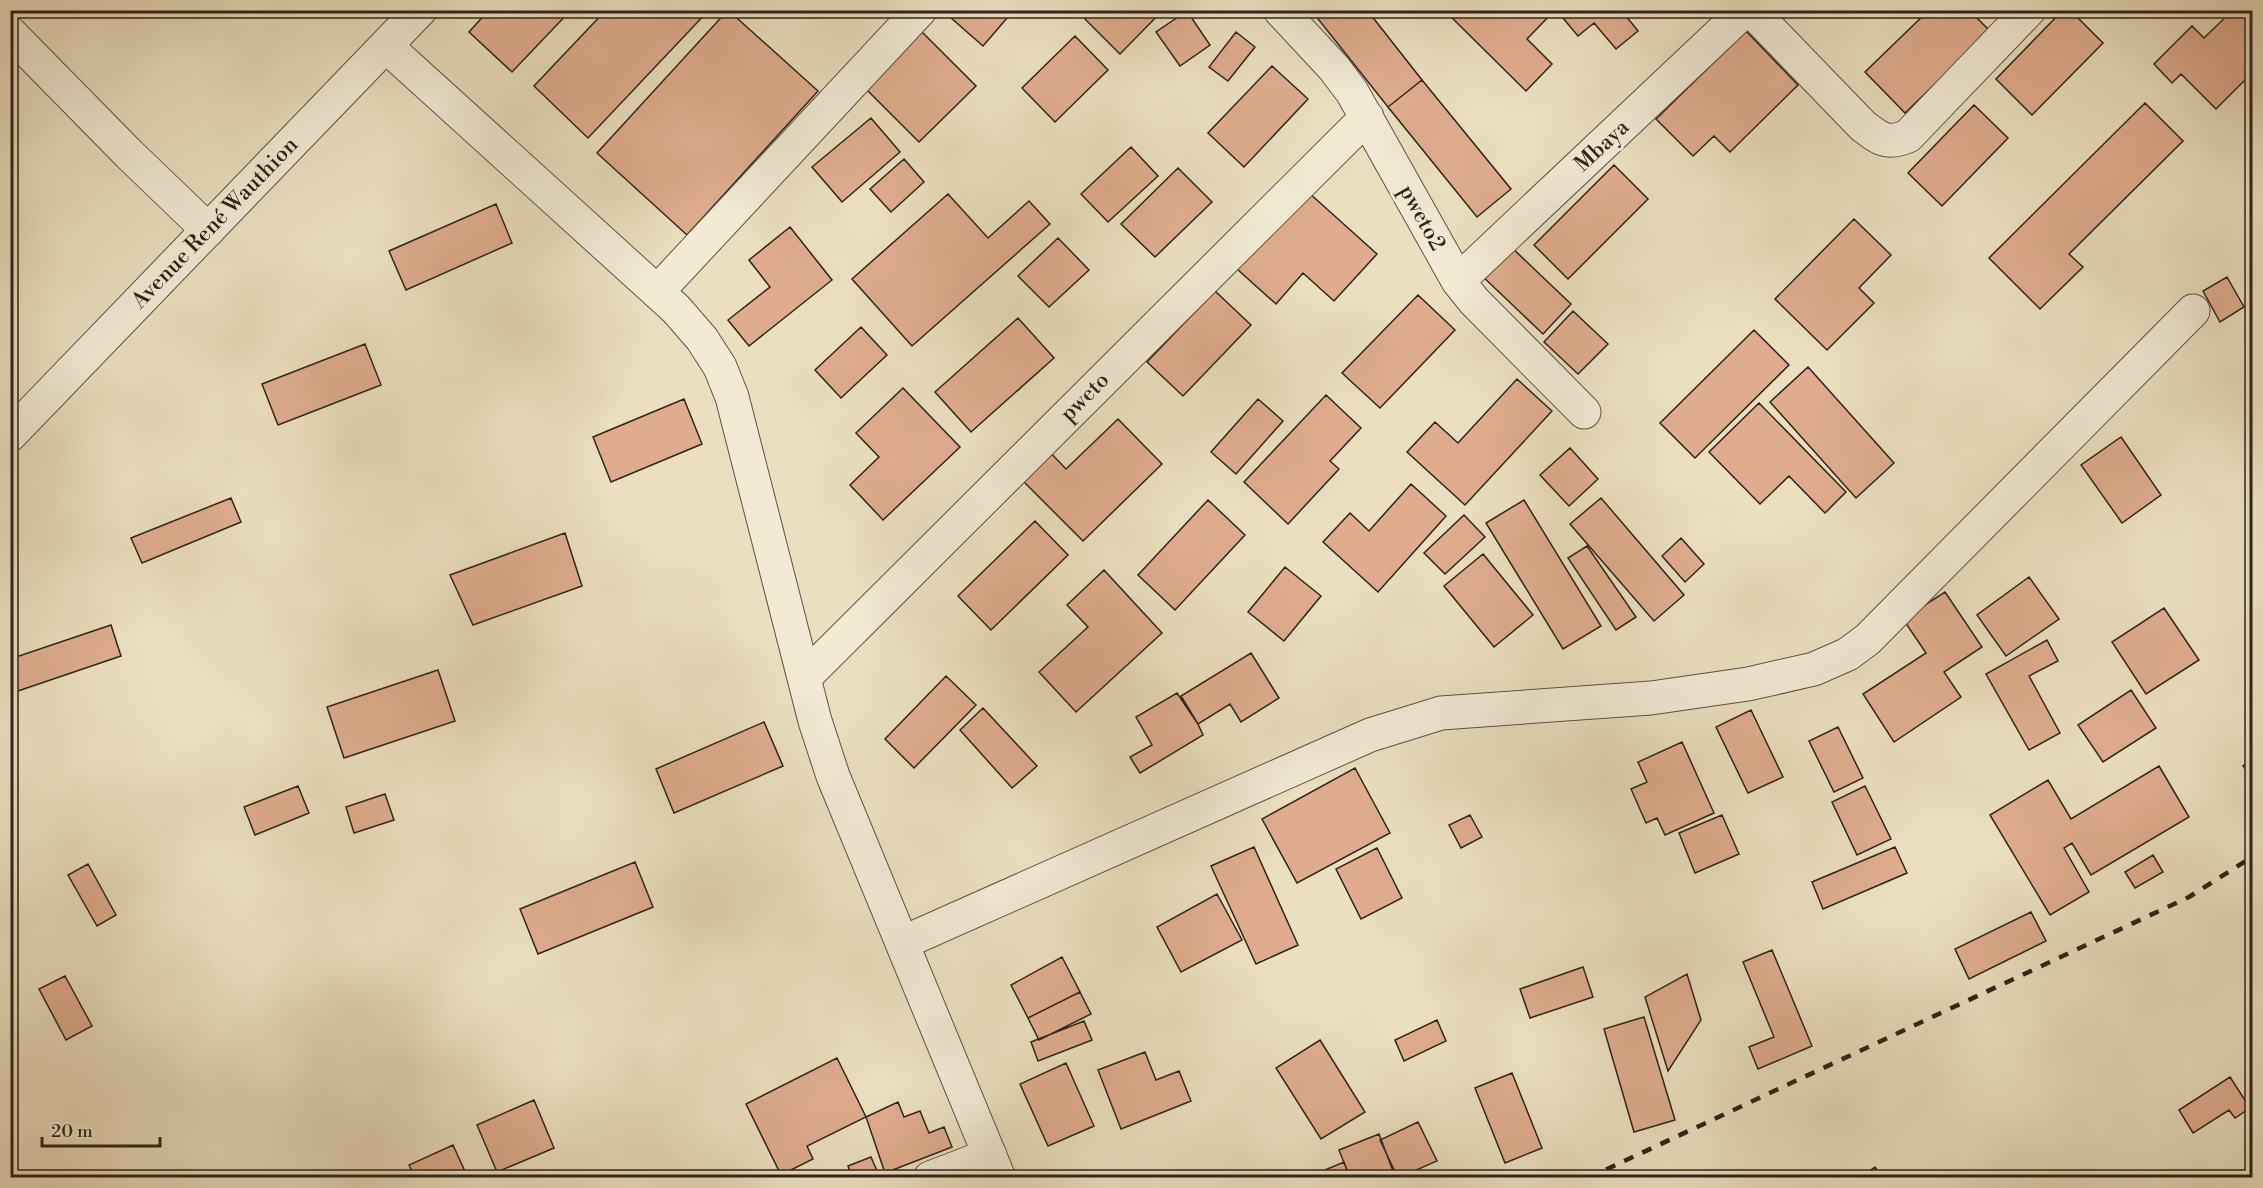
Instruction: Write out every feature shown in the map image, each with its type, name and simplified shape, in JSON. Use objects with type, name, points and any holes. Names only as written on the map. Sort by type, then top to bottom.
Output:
[{"type":"street","name":"Avenue René Wauthion","points":[[10,435],[420,10]]},
{"type":"street","points":[[657,292],[920,10]]},
{"type":"street","name":"pweto2","points":[[1280,10],[1334,68],[1367,117],[1458,281],[1474,301],[1584,412]]},
{"type":"street","name":"Mbaya","points":[[1458,281],[1745,10]]},
{"type":"street","points":[[1751,10],[1863,126],[1876,136],[1891,142],[1908,136],[2029,10]]},
{"type":"street","points":[[10,33],[129,154],[208,230]]},
{"type":"street","points":[[386,46],[676,309],[702,339],[720,367],[732,397],[814,720],[833,776],[994,1166],[930,1178]]},
{"type":"street","name":"pweto","points":[[804,678],[1367,117]]},
{"type":"street","points":[[902,943],[1370,735],[1441,713],[1651,698],[1748,684],[1814,669],[1832,662],[1848,654],[1868,639],[2193,311]]},
{"type":"building","points":[[489,10],[571,10],[512,72],[469,32]]},
{"type":"building","points":[[606,10],[709,10],[588,138],[534,86]]},
{"type":"building","points":[[728,10],[818,91],[687,235],[597,153]]},
{"type":"building","points":[[942,10],[1014,10],[983,46]]},
{"type":"building","points":[[1093,10],[1163,10],[1120,54],[1085,19]]},
{"type":"building","points":[[1311,10],[1367,10],[1422,80],[1388,107]]},
{"type":"building","points":[[1444,10],[1555,10],[1527,39],[1552,64],[1526,91]]},
{"type":"building","points":[[1572,10],[1621,10],[1638,31],[1616,49],[1594,23],[1578,36],[1563,18]]},
{"type":"building","points":[[1929,10],[1969,10],[1990,31],[1905,113],[1865,72]]},
{"type":"building","points":[[2063,10],[2070,10],[2103,43],[2032,115],[1996,79]]},
{"type":"building","points":[[2119,10],[2133,10],[2126,18]]},
{"type":"building","points":[[2233,10],[2252,10],[2252,73],[2216,109],[2181,74],[2172,83],[2154,64],[2192,26],[2204,38]]},
{"type":"building","points":[[1187,11],[1210,45],[1180,66],[1156,32]]},
{"type":"building","points":[[921,31],[976,86],[919,142],[865,88]]},
{"type":"building","points":[[1746,31],[1798,85],[1730,152],[1714,136],[1693,156],[1656,119]]},
{"type":"building","points":[[1236,32],[1255,47],[1228,81],[1209,67]]},
{"type":"building","points":[[1075,36],[1108,70],[1055,122],[1022,88]]},
{"type":"building","points":[[1272,66],[1308,99],[1244,167],[1208,133]]},
{"type":"building","points":[[1422,80],[1511,189],[1477,217],[1388,107]]},
{"type":"building","points":[[2145,103],[2183,141],[2069,254],[2083,267],[2040,309],[1989,258]]},
{"type":"building","points":[[1974,105],[2008,138],[1942,206],[1908,173]]},
{"type":"building","points":[[871,118],[900,152],[842,202],[812,167]]},
{"type":"building","points":[[1131,147],[1158,176],[1108,222],[1081,194]]},
{"type":"building","points":[[904,159],[924,182],[891,212],[870,189]]},
{"type":"building","points":[[1614,165],[1648,199],[1568,279],[1534,245]]},
{"type":"building","points":[[1178,168],[1212,202],[1155,257],[1121,224]]},
{"type":"building","points":[[1308,192],[1377,254],[1334,301],[1303,273],[1276,304],[1237,269]]},
{"type":"building","points":[[948,194],[988,238],[1029,201],[1050,224],[912,346],[852,279]]},
{"type":"building","points":[[496,204],[512,243],[406,290],[389,251]]},
{"type":"building","points":[[1854,219],[1891,255],[1859,288],[1874,303],[1827,350],[1775,299]]},
{"type":"building","points":[[790,227],[832,280],[749,346],[728,320],[770,287],[749,260]]},
{"type":"building","points":[[1058,238],[1089,270],[1049,307],[1018,276]]},
{"type":"building","points":[[1508,244],[1571,304],[1543,334],[1479,273]]},
{"type":"building","points":[[2227,277],[2244,307],[2220,322],[2203,291]]},
{"type":"building","points":[[1215,291],[1251,325],[1183,396],[1147,362]]},
{"type":"building","points":[[1418,295],[1455,330],[1380,408],[1342,373]]},
{"type":"building","points":[[1573,311],[1608,344],[1578,374],[1544,342]]},
{"type":"building","points":[[1018,318],[1054,358],[971,432],[935,392]]},
{"type":"building","points":[[861,327],[887,355],[841,398],[815,370]]},
{"type":"building","points":[[1754,330],[1789,365],[1695,458],[1660,423]]},
{"type":"building","points":[[365,344],[381,385],[278,425],[262,384]]},
{"type":"building","points":[[1808,367],[1894,463],[1856,498],[1770,402]]},
{"type":"building","points":[[1517,379],[1552,411],[1465,505],[1407,452],[1435,422],[1458,443]]},
{"type":"building","points":[[903,388],[960,447],[883,520],[850,485],[879,457],[856,433]]},
{"type":"building","points":[[1326,395],[1361,428],[1330,461],[1339,469],[1288,524],[1244,482]]},
{"type":"building","points":[[684,399],[702,444],[611,482],[593,437]]},
{"type":"building","points":[[1258,399],[1283,421],[1236,474],[1211,452]]},
{"type":"building","points":[[1759,403],[1846,492],[1825,513],[1789,476],[1760,504],[1709,452]]},
{"type":"building","points":[[1118,419],[1162,464],[1083,541],[1017,475],[1045,447],[1066,469]]},
{"type":"building","points":[[2121,437],[2161,495],[2122,523],[2081,465]]},
{"type":"building","points":[[1570,448],[1598,479],[1569,506],[1540,475]]},
{"type":"building","points":[[1411,484],[1446,516],[1378,592],[1323,542],[1350,513],[1369,531]]},
{"type":"building","points":[[231,498],[241,522],[142,563],[131,538]]},
{"type":"building","points":[[1601,498],[1684,595],[1654,621],[1570,524]]},
{"type":"building","points":[[1208,500],[1245,535],[1175,610],[1138,575]]},
{"type":"building","points":[[1524,500],[1601,626],[1563,649],[1486,523]]},
{"type":"building","points":[[1464,515],[1485,537],[1445,574],[1424,553]]},
{"type":"building","points":[[1035,521],[1068,555],[991,630],[958,596]]},
{"type":"building","points":[[565,533],[582,586],[473,625],[450,575]]},
{"type":"building","points":[[1681,538],[1704,564],[1685,582],[1662,556]]},
{"type":"building","points":[[1587,546],[1636,617],[1616,630],[1568,558]]},
{"type":"building","points":[[1483,554],[1533,615],[1494,647],[1444,586]]},
{"type":"building","points":[[1285,567],[1321,596],[1284,641],[1248,612]]},
{"type":"building","points":[[1104,570],[1162,633],[1076,712],[1039,672],[1088,627],[1067,605]]},
{"type":"building","points":[[2029,577],[2059,619],[2006,656],[1977,615]]},
{"type":"building","points":[[1945,592],[1982,647],[1944,672],[1961,697],[1894,742],[1863,694],[1926,653],[1903,619]]},
{"type":"building","points":[[2164,608],[2199,660],[2146,694],[2112,642]]},
{"type":"building","points":[[111,625],[121,656],[15,692],[10,679],[10,659]]},
{"type":"building","points":[[2047,640],[2058,661],[2029,676],[2060,733],[2029,750],[1986,674]]},
{"type":"building","points":[[1251,653],[1279,698],[1241,722],[1230,704],[1198,724],[1181,696]]},
{"type":"building","points":[[438,670],[455,721],[344,758],[327,707]]},
{"type":"building","points":[[946,676],[976,705],[914,768],[885,739]]},
{"type":"building","points":[[2131,690],[2156,728],[2103,762],[2078,725]]},
{"type":"building","points":[[1177,693],[1203,735],[1140,773],[1130,757],[1152,745],[1136,717]]},
{"type":"building","points":[[983,708],[1037,766],[1012,788],[960,730]]},
{"type":"building","points":[[1751,710],[1783,777],[1748,793],[1716,727]]},
{"type":"building","points":[[764,722],[783,766],[674,813],[656,769]]},
{"type":"building","points":[[1838,727],[1863,778],[1834,792],[1809,741]]},
{"type":"building","points":[[1682,742],[1714,813],[1665,835],[1657,818],[1646,823],[1631,789],[1647,782],[1638,762]]},
{"type":"building","points":[[2252,759],[2252,778],[2243,766]]},
{"type":"building","points":[[2159,766],[2189,817],[2091,875],[2072,843],[2064,848],[2089,892],[2050,915],[1990,815],[2048,780],[2071,819]]},
{"type":"building","points":[[1355,768],[1390,833],[1297,883],[1262,819]]},
{"type":"building","points":[[298,786],[309,813],[255,835],[244,807]]},
{"type":"building","points":[[1865,786],[1891,839],[1857,855],[1832,802]]},
{"type":"building","points":[[385,794],[394,820],[354,833],[346,807]]},
{"type":"building","points":[[1470,815],[1482,837],[1461,848],[1449,825]]},
{"type":"building","points":[[1722,815],[1739,854],[1695,873],[1679,833]]},
{"type":"building","points":[[1254,847],[1298,945],[1256,964],[1211,866]]},
{"type":"building","points":[[1895,847],[1907,873],[1823,909],[1812,882]]},
{"type":"building","points":[[1377,848],[1402,898],[1361,919],[1336,869]]},
{"type":"building","points":[[2153,855],[2163,872],[2135,888],[2125,872]]},
{"type":"building","points":[[635,862],[653,907],[538,954],[520,909]]},
{"type":"building","points":[[88,864],[116,915],[97,926],[68,875]]},
{"type":"building","points":[[1217,894],[1242,940],[1181,972],[1157,927]]},
{"type":"building","points":[[2031,912],[2046,941],[1969,979],[1955,949]]},
{"type":"building","points":[[1772,950],[1812,1046],[1758,1069],[1749,1047],[1774,1037],[1743,962]]},
{"type":"building","points":[[1062,957],[1080,992],[1028,1018],[1011,985]]},
{"type":"building","points":[[1583,967],[1593,997],[1530,1018],[1520,989]]},
{"type":"building","points":[[1687,974],[1701,1020],[1668,1071],[1645,997]]},
{"type":"building","points":[[65,976],[92,1026],[66,1040],[39,989]]},
{"type":"building","points":[[1080,992],[1091,1014],[1039,1040],[1028,1018]]},
{"type":"building","points":[[1644,1017],[1675,1120],[1634,1132],[1604,1029]]},
{"type":"building","points":[[1437,1020],[1446,1041],[1404,1061],[1395,1040]]},
{"type":"building","points":[[1084,1021],[1092,1040],[1038,1061],[1031,1042]]},
{"type":"building","points":[[1320,1040],[1365,1112],[1321,1139],[1276,1068]]},
{"type":"building","points":[[1145,1052],[1156,1080],[1179,1071],[1191,1101],[1121,1129],[1098,1070]]},
{"type":"building","points":[[837,1058],[866,1117],[807,1146],[813,1159],[781,1175],[746,1104]]},
{"type":"building","points":[[1066,1063],[1094,1126],[1048,1146],[1020,1084]]},
{"type":"building","points":[[1512,1073],[1542,1148],[1505,1163],[1475,1088]]},
{"type":"building","points":[[2230,1077],[2250,1108],[2235,1118],[2229,1110],[2193,1133],[2179,1110]]},
{"type":"building","points":[[534,1100],[554,1148],[497,1172],[477,1125]]},
{"type":"building","points":[[898,1102],[904,1117],[920,1111],[929,1133],[944,1127],[952,1147],[885,1173],[866,1117]]},
{"type":"building","points":[[1418,1122],[1437,1161],[1398,1178],[1380,1140]]},
{"type":"building","points":[[1379,1134],[1393,1171],[1375,1178],[1350,1178],[1339,1150]]},
{"type":"building","points":[[453,1145],[468,1178],[415,1178],[409,1165]]},
{"type":"building","points":[[871,1157],[878,1173],[865,1178],[852,1178],[848,1166]]},
{"type":"building","points":[[1344,1162],[1350,1178],[1306,1178]]},
{"type":"building","points":[[1875,1167],[1882,1178],[1859,1178]]},
{"type":"building","points":[[2110,1171],[2115,1178],[2101,1178]]},
{"type":"railway","points":[[1588,1178],[2189,897],[2252,857]]}]
